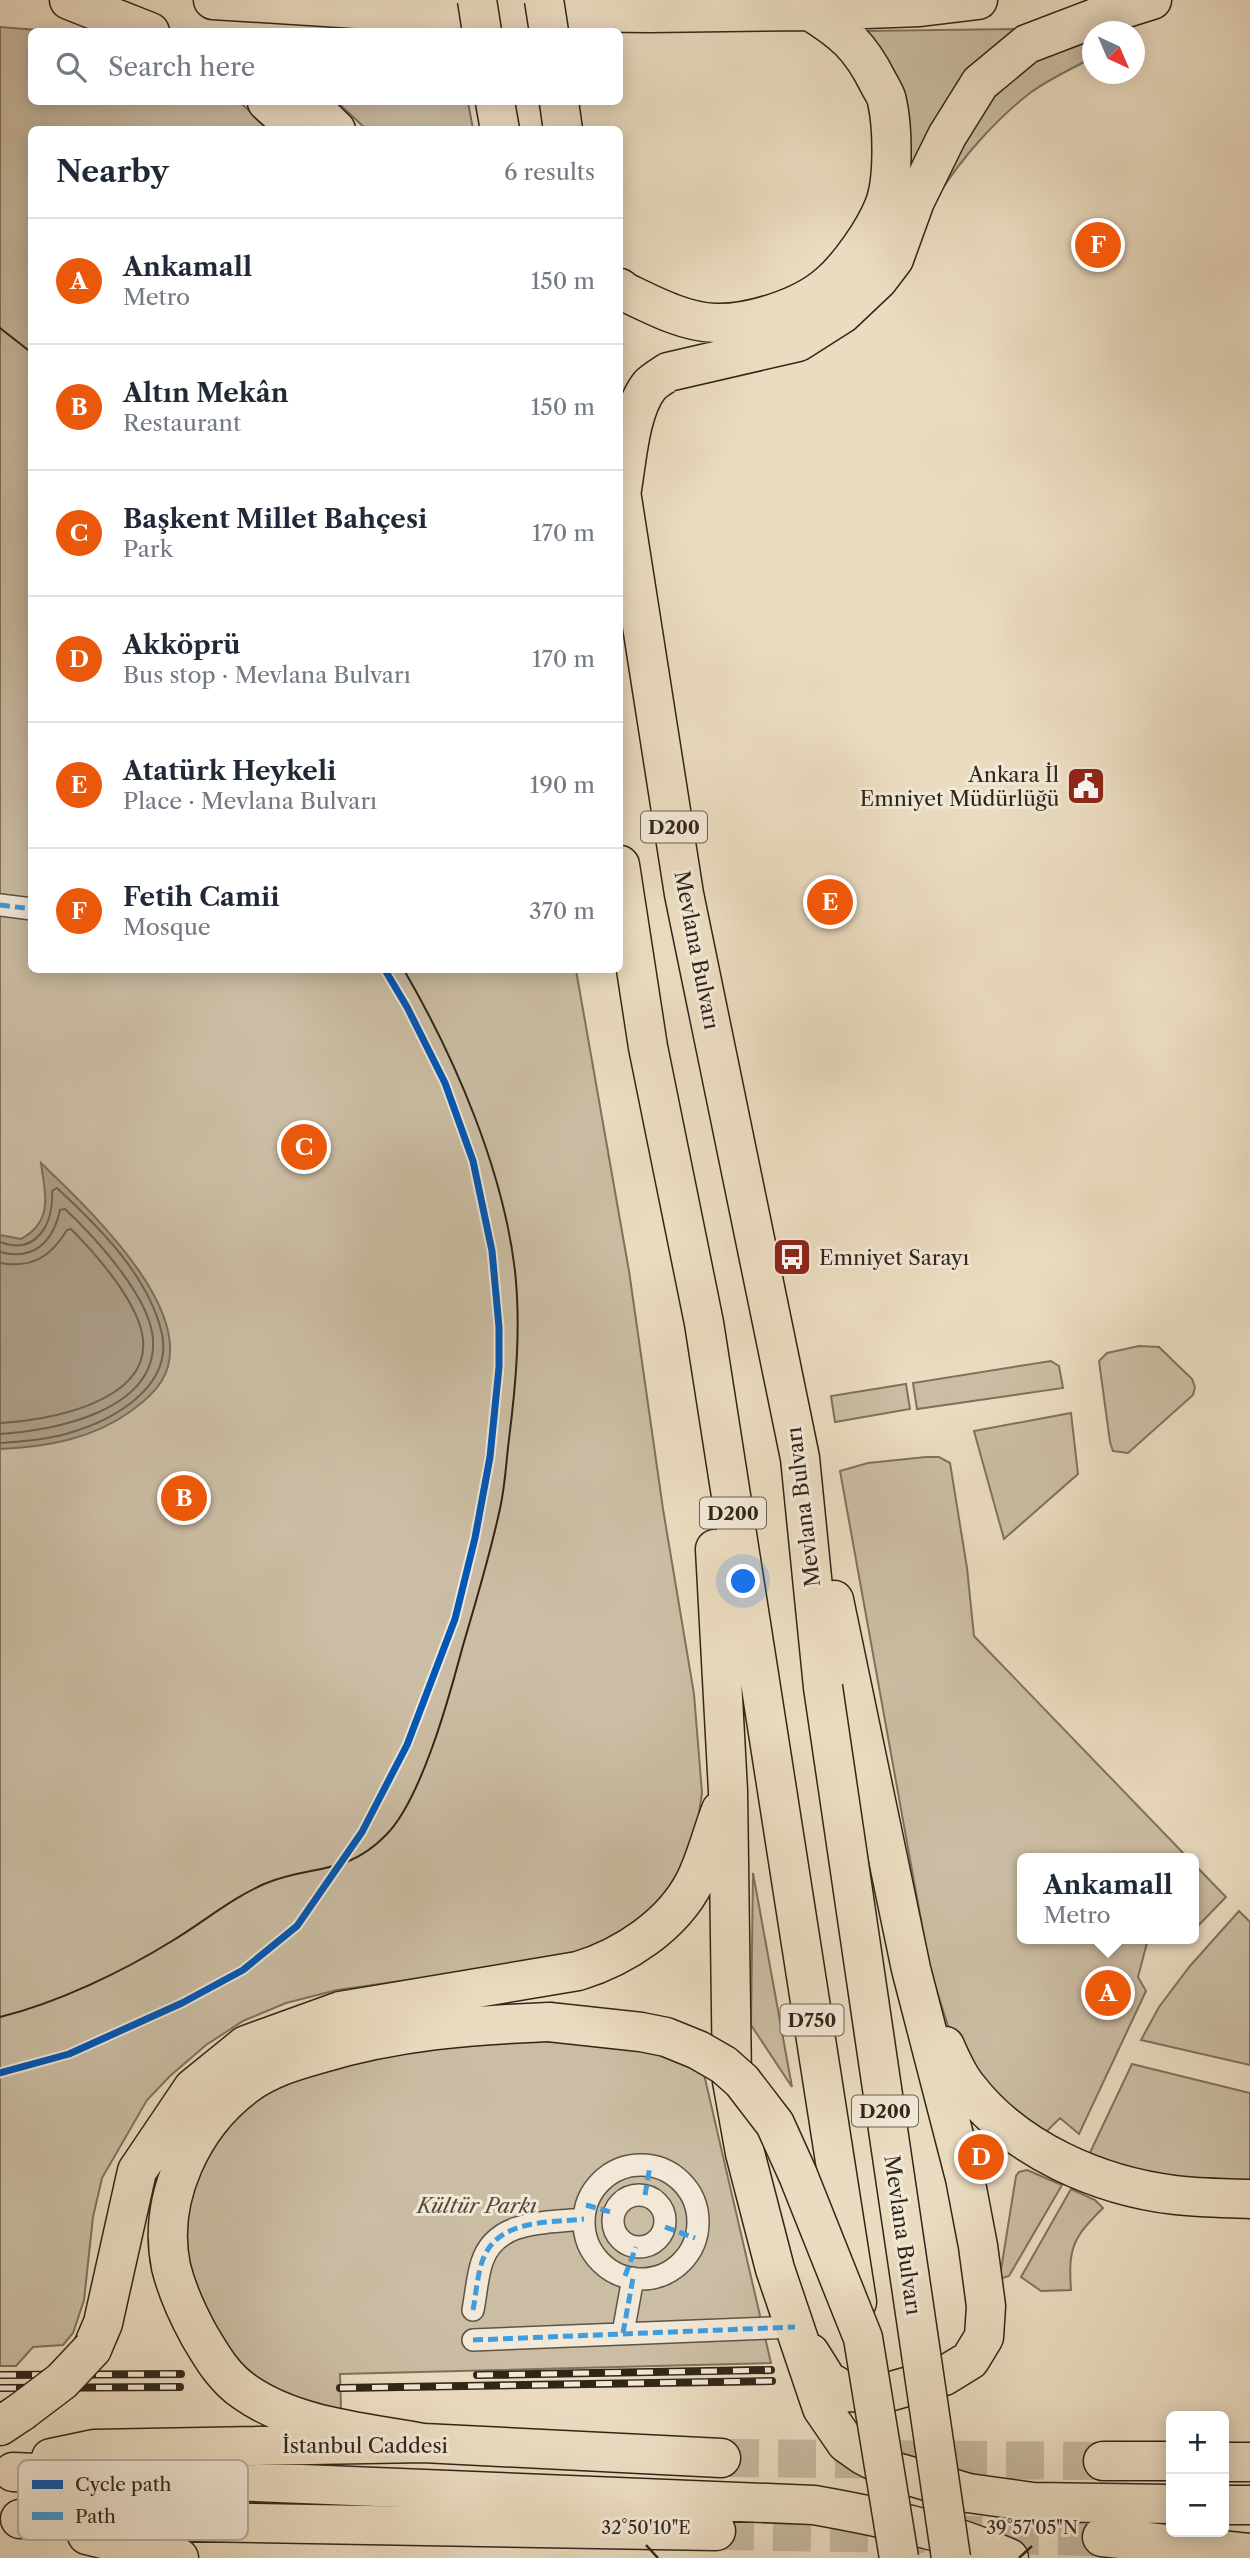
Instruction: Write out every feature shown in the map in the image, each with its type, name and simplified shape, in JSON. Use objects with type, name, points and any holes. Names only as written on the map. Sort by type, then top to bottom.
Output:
[{"type":"highway","points":[[69,0],[140,28]]},
{"type":"highway","points":[[213,0],[373,10],[649,13],[920,7],[978,0]]},
{"type":"highway","points":[[477,0],[481,28]]},
{"type":"highway","points":[[544,0],[548,28]]},
{"type":"highway","name":"Mevlana Bulvarı","points":[[623,476],[636,415],[643,396],[652,383],[668,372],[797,342],[842,314],[878,281],[894,259],[920,190],[947,136],[980,83],[1027,44],[1152,0]]},
{"type":"highway","points":[[298,28],[328,6]]},
{"type":"highway","points":[[623,290],[669,312],[715,323],[767,316],[796,304],[829,285],[857,253],[885,205],[893,156],[887,100],[865,58],[839,29],[810,11]]},
{"type":"highway","points":[[270,105],[294,126]]},
{"type":"highway","points":[[310,105],[332,126]]},
{"type":"highway","points":[[496,105],[499,126]]},
{"type":"highway","points":[[559,105],[562,126]]},
{"type":"highway","name":"Mevlana Bulvarı","points":[[623,509],[684,894],[800,1458],[822,1687],[949,2546]]},
{"type":"highway","name":"D200","points":[[623,884],[648,1047],[704,1323],[762,1702]]},
{"type":"highway","points":[[704,1323],[707,1439],[718,1586],[728,1791],[732,2081],[745,2153],[775,2269],[822,2408],[846,2443],[863,2455],[896,2472],[968,2493],[1013,2500],[1166,2504]]},
{"type":"highway","points":[[795,2327],[827,2379],[846,2392],[885,2393],[944,2376],[970,2360],[984,2337],[986,2306],[972,2212],[911,1969],[842,1633],[800,1458]]},
{"type":"highway","name":"D750","points":[[762,1702],[863,2338]]},
{"type":"highway","points":[[11,2419],[62,2381],[93,2349],[103,2323],[137,2171],[193,2088],[246,2045],[340,2011],[578,1971],[612,1958],[647,1935],[671,1914],[694,1882],[728,1791]]},
{"type":"highway","points":[[911,1969],[967,2088],[1021,2138],[1068,2164],[1117,2183],[1174,2194],[1250,2199]]},
{"type":"highway","points":[[422,2443],[341,2428],[304,2418],[256,2399],[229,2379],[187,2312],[171,2264],[169,2220],[184,2160],[210,2119],[247,2084],[299,2060],[383,2037],[475,2025],[549,2022],[666,2037],[698,2050],[724,2065],[742,2081],[775,2124],[785,2144],[863,2338],[896,2543]]},
{"type":"highway","name":"İstanbul Caddesi","points":[[43,2460],[94,2449],[422,2443],[721,2458]]},
{"type":"highway","points":[[1103,2461],[1166,2462]]},
{"type":"highway","points":[[1229,2462],[1250,2462]]},
{"type":"highway","name":"İstanbul Caddesi","points":[[248,2482],[814,2505],[900,2521],[976,2543],[1009,2558]]},
{"type":"highway","points":[[1229,2505],[1250,2505]]},
{"type":"highway","points":[[248,2523],[716,2532]]},
{"type":"highway","points":[[1250,2542],[1102,2537],[1250,2553]]},
{"type":"highway","points":[[106,2540],[179,2558]]},
{"type":"street","points":[[0,905],[28,908]]},
{"type":"street","points":[[645,2195],[650,2165]]},
{"type":"street","points":[[650,2165],[666,2170],[686,2187],[697,2212],[695,2238],[690,2251],[671,2270],[659,2276],[629,2277],[609,2269],[592,2252],[587,2241],[585,2212],[591,2194],[607,2176],[629,2166],[650,2165]]},
{"type":"street","points":[[645,2195],[660,2204],[664,2212],[665,2227],[653,2243],[636,2247],[628,2244],[616,2232],[614,2213],[622,2201],[629,2197],[645,2195]]},
{"type":"street","points":[[473,2310],[483,2260],[498,2237],[519,2225],[585,2212],[614,2213]]},
{"type":"street","points":[[665,2227],[695,2238]]},
{"type":"street","points":[[623,2333],[629,2277],[636,2247]]},
{"type":"street","points":[[473,2340],[795,2327]]},
{"type":"green space","points":[[0,27],[28,29],[28,105],[243,105],[265,126],[28,126],[28,973],[577,973],[629,1271],[663,1509],[694,1694],[702,1793],[695,1839],[676,1880],[646,1915],[614,1940],[572,1957],[337,1990],[286,2003],[243,2021],[206,2045],[147,2100],[102,2178],[93,2217],[84,2300],[73,2333],[63,2345],[33,2347],[16,2366],[0,2366]]},
{"type":"green space","points":[[1016,29],[912,175],[909,126],[861,31]]},
{"type":"green space","points":[[1082,39],[1082,63],[1045,83],[1004,115],[980,140],[938,195],[951,153],[992,94],[1013,74],[1056,47]]},
{"type":"green space","points":[[340,105],[469,105],[472,126],[363,126]]},
{"type":"green space","points":[[1139,1346],[1159,1347],[1192,1379],[1195,1387],[1193,1395],[1128,1453],[1113,1451],[1099,1361],[1107,1353]]},
{"type":"green space","points":[[1051,1361],[1059,1366],[1063,1388],[917,1409],[913,1383]]},
{"type":"green space","points":[[906,1384],[910,1409],[835,1422],[831,1396]]},
{"type":"green space","points":[[1071,1413],[1078,1474],[1004,1539],[974,1431]]},
{"type":"green space","points":[[939,1457],[950,1463],[967,1568],[974,1636],[1183,1853],[1017,1853],[1017,1944],[1147,1944],[1138,1977],[1146,1991],[1079,2134],[1060,2118],[1044,2134],[1007,2108],[952,2038],[930,1970],[840,1471],[868,1463]]},
{"type":"green space","points":[[1199,1869],[1226,1897],[1199,1925]]},
{"type":"green space","points":[[753,1873],[792,2087],[751,2025]]},
{"type":"green space","points":[[1239,1911],[1250,1922],[1250,2065],[1141,2040],[1159,2007],[1190,1966]]},
{"type":"green space","name":"Kültür Parkı","points":[[553,2039],[649,2051],[703,2070],[771,2363],[340,2374],[341,2410],[279,2392],[266,2385],[231,2355],[192,2282],[185,2233],[189,2191],[219,2129],[272,2088],[375,2053]]},
{"type":"green space","points":[[1132,2064],[1250,2093],[1250,2189],[1216,2188],[1087,2159]]},
{"type":"green space","points":[[1027,2170],[1062,2185],[1009,2276],[1003,2278],[1000,2276],[1016,2176]]},
{"type":"green space","points":[[1071,2189],[1095,2200],[1103,2208],[1085,2227],[1075,2244],[1071,2263],[1071,2290],[1041,2291],[1021,2277]]},
{"type":"water","points":[[41,1163],[84,1205],[133,1263],[153,1294],[166,1325],[170,1355],[158,1386],[139,1405],[116,1421],[68,1440],[0,1449],[0,1235],[21,1239],[39,1224],[45,1206]]},
{"type":"tunnel","points":[[721,2458],[1103,2461]]},
{"type":"tunnel","points":[[716,2531],[1102,2537]]},
{"type":"tram line","points":[[0,328],[28,350]]},
{"type":"tram line","points":[[0,2017],[44,2004],[111,1975],[153,1953],[240,1896],[264,1884],[356,1858],[386,1835],[399,1819],[422,1774],[450,1694],[501,1504],[516,1376],[518,1313],[509,1232],[488,1154],[458,1077],[406,973]]},
{"type":"railway","points":[[477,2375],[771,2370]]},
{"type":"railway","points":[[0,2375],[181,2374]]},
{"type":"railway","points":[[340,2388],[772,2381]]},
{"type":"railway","points":[[0,2388],[180,2387]]},
{"type":"marked path","points":[[0,905],[28,908]]},
{"type":"marked path","points":[[645,2195],[650,2166]]},
{"type":"marked path","points":[[586,2205],[614,2213]]},
{"type":"marked path","points":[[473,2310],[482,2262],[489,2248],[499,2238],[524,2226],[584,2219]]},
{"type":"marked path","points":[[665,2227],[695,2238]]},
{"type":"marked path","points":[[625,2276],[636,2247]]},
{"type":"marked path","points":[[623,2333],[633,2278]]},
{"type":"marked path","points":[[473,2340],[795,2327]]},
{"type":"cycle path","points":[[0,2073],[69,2054],[182,2003],[243,1970],[297,1926],[362,1832],[407,1745],[455,1619],[475,1538],[490,1457],[499,1367],[499,1327],[492,1251],[473,1161],[445,1083],[387,973]]},
{"type":"place","name":"Fetih Camii","points":[[1098,245]]},
{"type":"place","name":"Ankara İl Emniyet Müdürlüğü","points":[[1086,786]]},
{"type":"place","name":"Atatürk Heykeli","points":[[830,902]]},
{"type":"place","name":"Başkent Millet Bahçesi","points":[[304,1147]]},
{"type":"place","name":"Emniyet Sarayı","points":[[792,1257]]},
{"type":"place","name":"Altın Mekân","points":[[184,1498]]},
{"type":"place","name":"Ankamall","points":[[1108,1993]]},
{"type":"place","name":"Akköprü","points":[[981,2157]]}]
